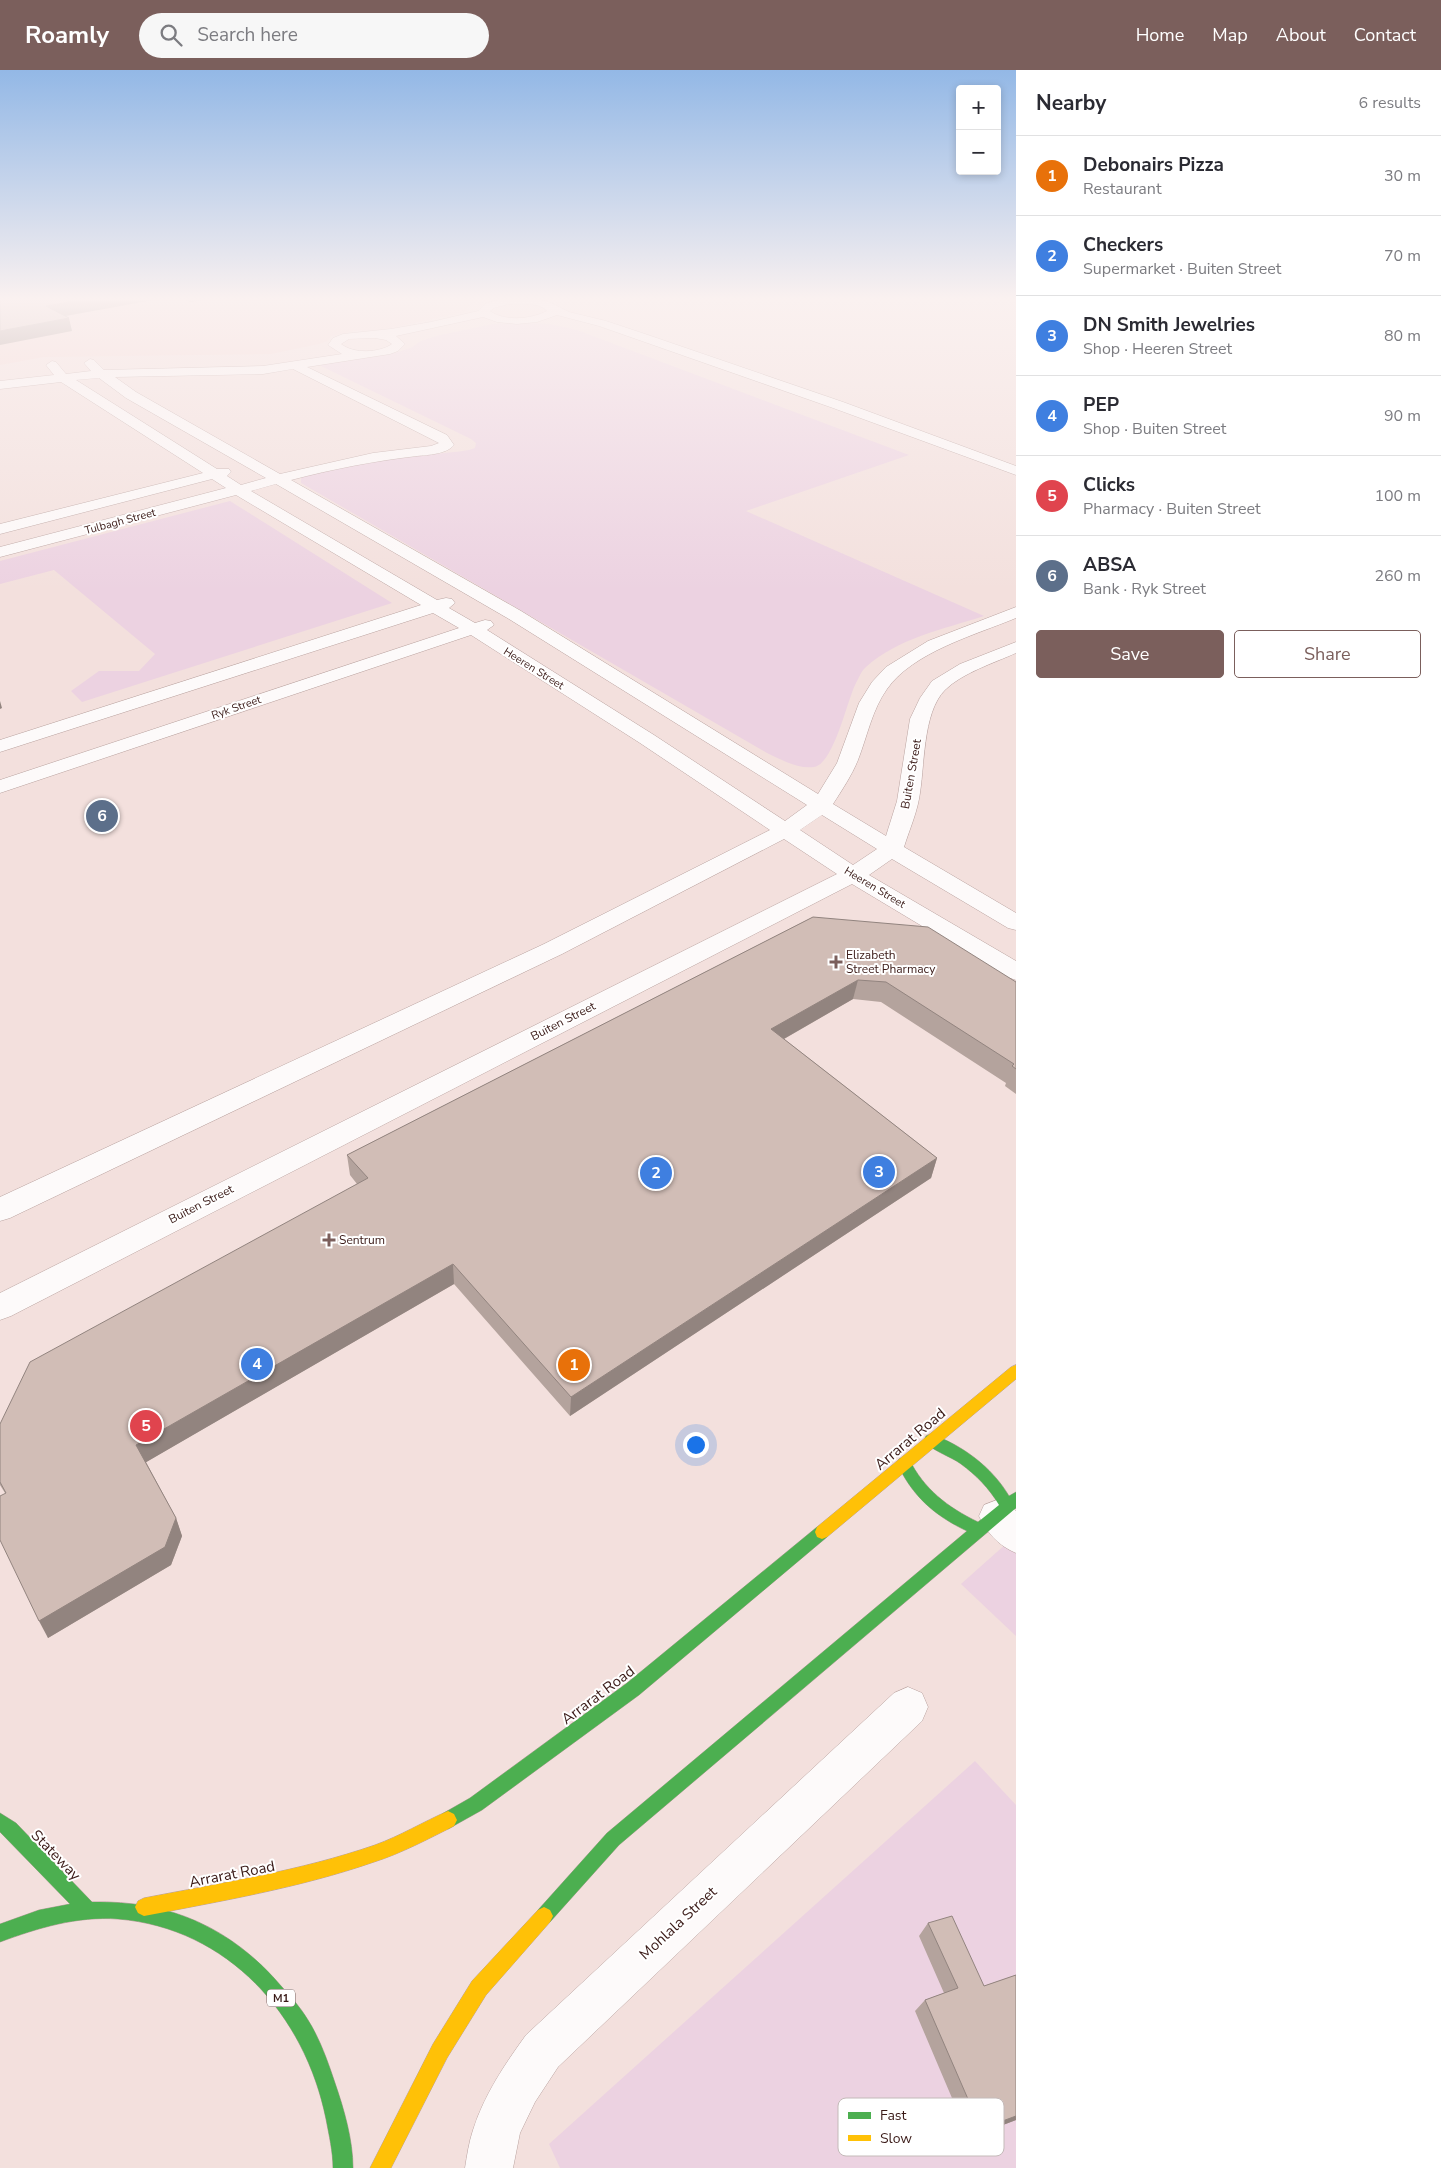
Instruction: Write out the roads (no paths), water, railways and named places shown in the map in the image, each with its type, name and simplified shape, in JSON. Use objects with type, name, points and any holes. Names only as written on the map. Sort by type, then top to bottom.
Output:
[{"type":"street","name":"Heeren Street","points":[[100,395],[239,490],[473,629],[696,770],[784,831],[1016,972]]},
{"type":"street","points":[[131,395],[515,615],[892,849],[1016,923]]},
{"type":"street","name":"Tulbagh Street","points":[[0,552],[347,462],[433,450],[447,445],[442,438],[355,395]]},
{"type":"street","points":[[809,395],[1016,471]]},
{"type":"street","points":[[812,412],[838,405]]},
{"type":"street","name":"Tulbagh Street","points":[[0,528],[251,465]]},
{"type":"street","points":[[0,746],[476,592]]},
{"type":"street","points":[[0,1210],[553,949],[784,831],[822,805],[847,763],[868,703],[879,686],[893,671],[914,656],[1016,612]]},
{"type":"street","name":"Ryk Street","points":[[0,787],[515,615]]},
{"type":"street","points":[[980,627],[1016,645]]},
{"type":"street","name":"Buiten Street","points":[[0,1307],[756,924],[853,874],[892,849],[908,801],[920,719],[928,698],[939,685],[966,668],[1016,645]]},
{"type":"street","points":[[756,924],[802,925]]},
{"type":"street","points":[[913,934],[962,939]]},
{"type":"street","name":"Arrarat Road","points":[[128,1910],[282,1879],[357,1861],[425,1833],[476,1804],[633,1689],[1016,1371]]},
{"type":"street","points":[[931,1440],[969,1459],[994,1481],[1003,1517]]},
{"type":"street","points":[[904,1463],[910,1480],[931,1502],[961,1522],[1003,1517]]},
{"type":"street","points":[[380,2168],[440,2051],[479,1988],[613,1839],[1003,1517]]},
{"type":"street","name":"Mohlala Street","points":[[489,2168],[497,2130],[518,2085],[542,2051],[908,1707]]},
{"type":"street","name":"Stateway","points":[[0,1822],[10,1829],[88,1910]]},
{"type":"street","name":"M1","points":[[0,1933],[13,1927],[52,1916],[88,1910],[128,1910],[180,1921],[227,1945],[269,1981],[303,2029],[328,2088],[343,2157],[343,2168]]},
{"type":"place","name":"ABSA","points":[[102,816]]},
{"type":"place","name":"Elizabeth Street Pharmacy","points":[[836,962]]},
{"type":"place","name":"DN Smith Jewelries","points":[[879,1172]]},
{"type":"place","name":"Checkers","points":[[656,1173]]},
{"type":"place","name":"Sentrum","points":[[329,1240]]},
{"type":"place","name":"PEP","points":[[257,1364]]},
{"type":"place","name":"Debonairs Pizza","points":[[574,1365]]},
{"type":"place","name":"Clicks","points":[[146,1426]]}]
